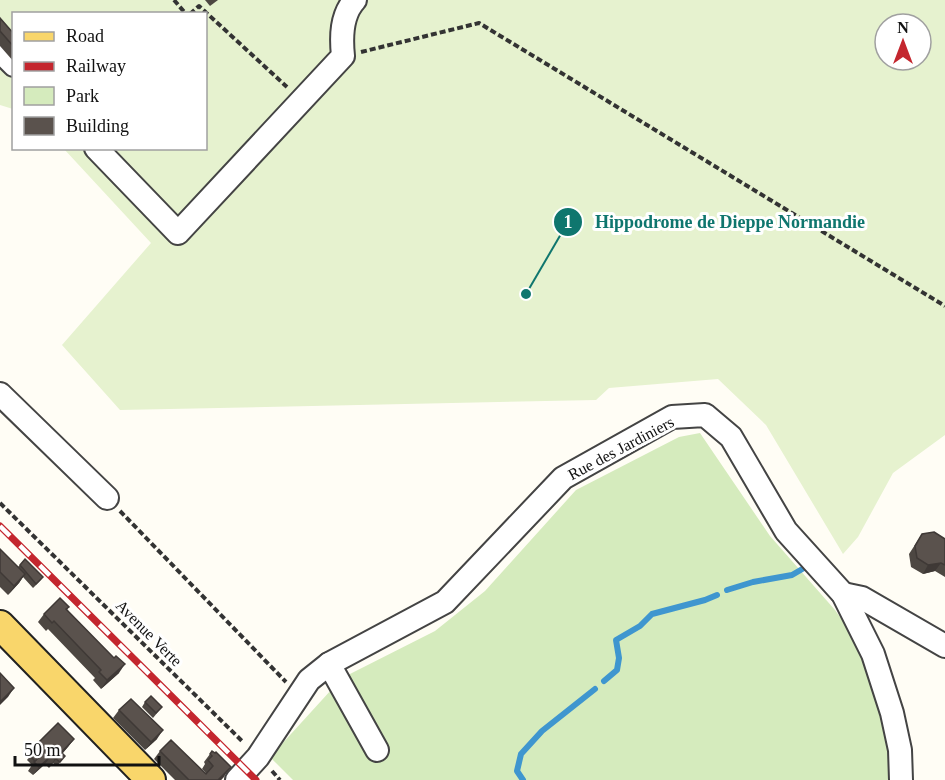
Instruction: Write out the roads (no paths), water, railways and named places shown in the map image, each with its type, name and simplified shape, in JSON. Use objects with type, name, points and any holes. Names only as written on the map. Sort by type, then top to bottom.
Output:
[{"type":"main road","points":[[0,625],[152,780]]},
{"type":"street","points":[[98,150],[178,233],[343,56],[341,35],[348,7],[355,0]]},
{"type":"street","points":[[0,51],[12,63]]},
{"type":"street","points":[[0,394],[107,498]]},
{"type":"street","name":"Rue des Jardiniers","points":[[237,780],[258,757],[309,680],[329,664],[445,602],[563,478],[672,417],[705,415],[732,437],[786,531],[843,594],[873,654],[892,713],[900,750],[901,780]]},
{"type":"street","points":[[843,594],[862,598],[945,646]]},
{"type":"street","points":[[329,664],[377,750]]},
{"type":"waterway","points":[[727,590],[753,582],[792,575],[804,568]]},
{"type":"waterway","points":[[604,681],[617,670],[619,658],[616,640],[640,626],[652,614],[717,595]]},
{"type":"waterway","points":[[523,780],[517,771],[521,754],[542,731],[595,689]]},
{"type":"railway","points":[[0,526],[256,780]]},
{"type":"place","name":"Hippodrome de Dieppe Normandie","points":[[526,294]]}]
